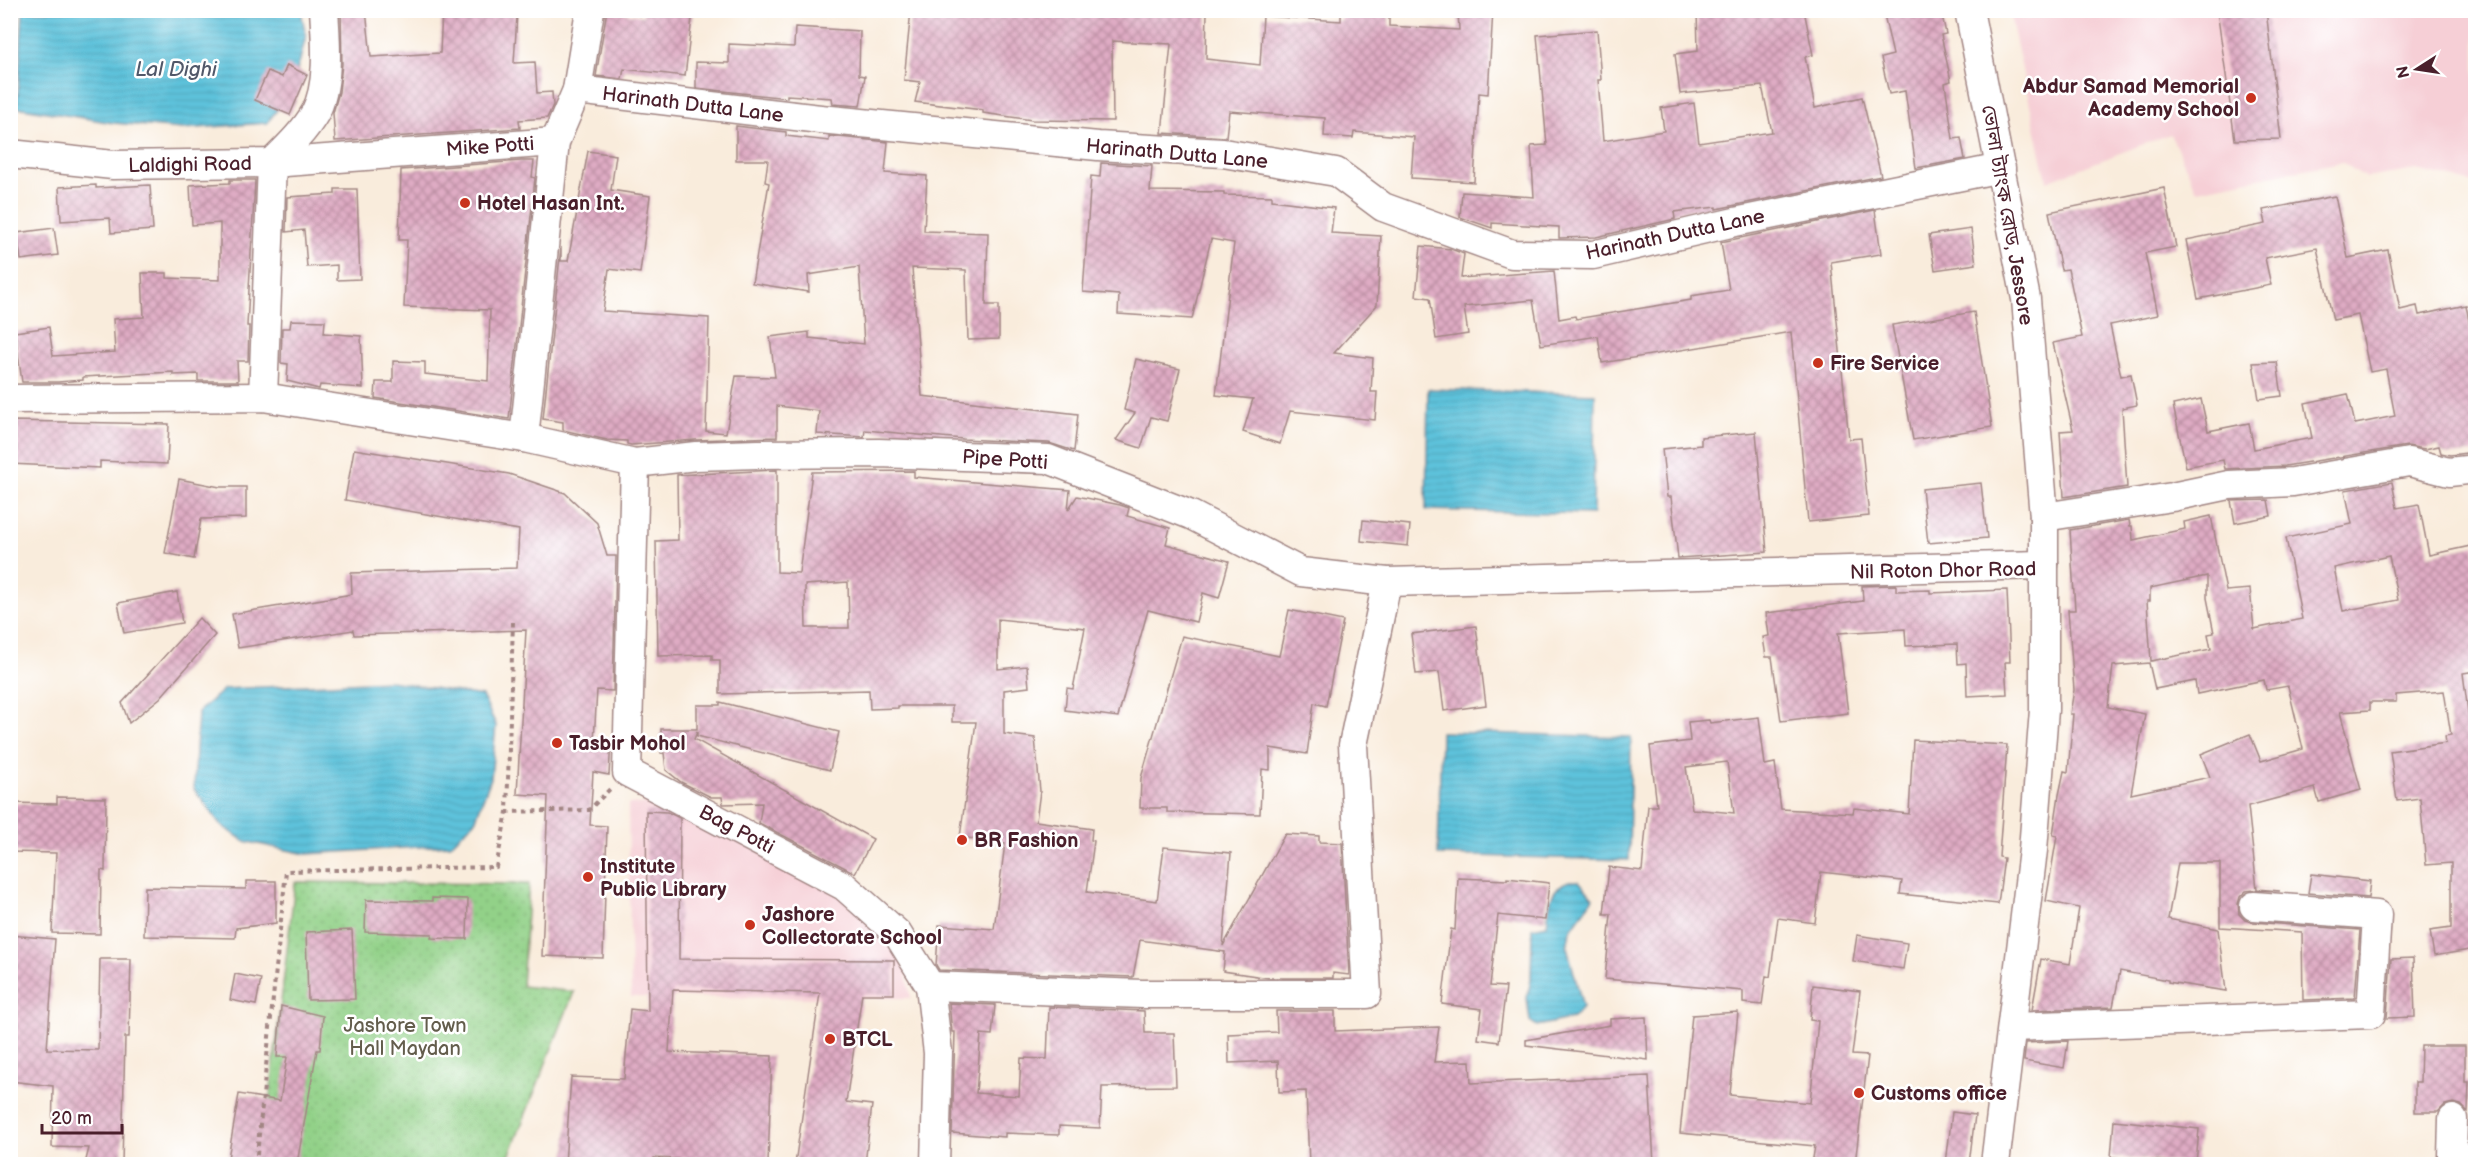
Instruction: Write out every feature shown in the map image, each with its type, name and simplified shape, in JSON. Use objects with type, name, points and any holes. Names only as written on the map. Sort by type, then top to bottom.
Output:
[{"type":"street","name":"Laldighi Road","points":[[10,154],[113,165],[272,163],[296,139],[315,112],[325,76],[324,10]]},
{"type":"street","points":[[555,142],[577,90],[590,10]]},
{"type":"street","name":"ভোলা ট্যাংক রোড, Jessore","points":[[1969,10],[2026,299],[2044,517],[2044,565]]},
{"type":"street","name":"Harinath Dutta Lane","points":[[577,90],[866,124],[1098,146],[1223,153],[1336,172],[1383,207],[1512,254],[1593,255],[1736,222],[2001,168]]},
{"type":"street","name":"Mike Potti","points":[[272,163],[555,142],[524,438]]},
{"type":"street","points":[[263,397],[272,163]]},
{"type":"street","name":"Pipe Potti","points":[[10,399],[263,397],[524,438],[635,463],[696,456],[769,453],[879,453],[1048,459],[1191,515],[1301,572],[1387,582]]},
{"type":"street","points":[[2044,517],[2172,497],[2229,485],[2293,482],[2409,462],[2449,472],[2475,469]]},
{"type":"street","points":[[627,772],[635,463]]},
{"type":"street","name":"Nil Roton Dhor Road","points":[[1387,582],[2044,565],[2044,710],[2033,850],[1995,1164]]},
{"type":"street","points":[[930,986],[1142,994],[1367,994],[1353,745],[1387,582]]},
{"type":"street","name":"Bag Potti","points":[[627,772],[844,886],[897,933],[930,986],[938,1053],[935,1164]]},
{"type":"street","points":[[2012,1027],[2371,1014],[2377,915],[2254,906]]},
{"type":"street","points":[[2453,1119],[2452,1157],[2475,1160]]},
{"type":"path","points":[[256,1164],[286,871],[496,867],[507,812],[513,622]]},
{"type":"path","points":[[507,812],[590,810],[627,772]]},
{"type":"shaded area","name":"Abdur Samad Memorial Academy School","points":[[2009,11],[2475,11],[2475,183],[2416,170],[2366,178],[2342,162],[2197,190],[2170,134],[2047,181]]},
{"type":"shaded area","name":"Jashore Collectorate School","points":[[676,803],[840,895],[902,955],[911,998],[631,997],[628,804]]},
{"type":"green space","name":"Jashore Town Hall Maydan","points":[[295,882],[529,884],[522,986],[574,992],[506,1164],[262,1164]]},
{"type":"water","name":"Lal Dighi","points":[[23,11],[301,11],[306,36],[289,94],[267,123],[182,129],[114,123],[17,107]]},
{"type":"water","points":[[1428,389],[1595,394],[1593,514],[1426,510]]},
{"type":"water","points":[[390,681],[482,696],[496,725],[491,778],[475,821],[450,845],[306,854],[244,841],[220,824],[194,789],[198,712],[224,689]]},
{"type":"water","points":[[1441,732],[1631,737],[1629,860],[1438,855]]},
{"type":"water","points":[[1569,881],[1579,881],[1593,898],[1570,931],[1567,947],[1583,1007],[1573,1018],[1537,1026],[1530,1021],[1527,998],[1531,980],[1532,928],[1547,925],[1551,898],[1557,888]]},
{"type":"building","points":[[341,10],[366,10],[371,57],[440,53],[442,10],[517,15],[514,63],[535,62],[537,93],[552,92],[553,105],[547,118],[519,120],[520,128],[335,141],[333,113],[339,92],[342,64]]},
{"type":"building","points":[[607,10],[643,16],[643,10],[693,10],[685,76],[624,69],[622,79],[596,76]]},
{"type":"building","points":[[911,10],[1207,10],[1206,59],[1260,65],[1263,16],[1341,21],[1341,10],[1389,10],[1389,26],[1459,30],[1458,10],[1493,10],[1488,94],[1479,93],[1474,182],[1411,178],[1414,137],[1354,132],[1353,138],[1324,136],[1325,118],[1229,111],[1226,137],[1162,133],[1171,44],[1112,41],[1113,121],[1032,120],[983,113],[983,110],[915,102],[920,82],[904,80]]},
{"type":"building","points":[[1697,10],[1804,10],[1813,55],[1805,57],[1815,108],[1862,97],[1881,176],[1716,209],[1716,207],[1674,212],[1675,219],[1596,237],[1559,238],[1559,227],[1492,223],[1492,228],[1460,217],[1462,192],[1534,197],[1531,146],[1547,145],[1537,35],[1597,30],[1603,141],[1664,131],[1661,108],[1694,103],[1699,143],[1772,132],[1762,86],[1680,94],[1675,54],[1698,51]]},
{"type":"building","points":[[1883,10],[1941,10],[1946,34],[1941,35],[1951,81],[1945,83],[1953,139],[1961,138],[1965,159],[1916,168],[1905,91],[1889,94],[1881,58],[1893,55]]},
{"type":"building","points":[[2217,10],[2266,10],[2281,139],[2235,140]]},
{"type":"building","points":[[795,27],[860,31],[859,75],[865,76],[860,106],[833,104],[832,98],[787,95],[787,98],[696,88],[696,62],[729,63],[729,44],[794,47]]},
{"type":"building","points":[[287,65],[307,75],[290,115],[255,100],[268,71],[282,77]]},
{"type":"building","points":[[736,126],[786,132],[786,136],[829,141],[829,136],[888,142],[885,173],[927,176],[924,231],[988,233],[986,305],[999,305],[999,339],[968,340],[966,270],[912,268],[922,396],[1078,414],[1074,451],[1049,443],[963,439],[865,430],[864,437],[817,434],[819,411],[777,406],[777,437],[631,445],[627,444],[627,441],[607,440],[563,430],[563,422],[543,419],[561,247],[561,261],[568,261],[588,151],[616,155],[611,190],[650,196],[640,273],[609,269],[603,311],[709,318],[706,431],[726,433],[736,376],[775,377],[770,337],[809,332],[809,338],[864,344],[859,267],[808,275],[809,292],[752,283],[769,183],[765,182],[768,160],[736,160]]},
{"type":"building","points":[[534,161],[532,177],[535,178],[509,419],[375,398],[376,382],[393,382],[393,361],[425,362],[425,374],[488,381],[490,310],[404,307],[407,240],[399,240],[401,170]]},
{"type":"building","points":[[1101,163],[1152,166],[1150,191],[1224,192],[1224,195],[1272,196],[1272,200],[1334,208],[1331,233],[1381,236],[1377,305],[1334,353],[1373,358],[1371,392],[1377,392],[1375,420],[1290,411],[1280,444],[1243,432],[1253,399],[1216,395],[1234,243],[1211,239],[1192,319],[1118,314],[1119,295],[1083,292],[1091,176],[1100,177]]},
{"type":"building","points":[[230,180],[255,180],[247,326],[249,326],[248,361],[237,361],[238,381],[198,381],[198,374],[173,375],[173,372],[83,377],[83,380],[58,382],[22,382],[15,332],[49,327],[53,356],[115,352],[113,319],[144,317],[142,273],[167,273],[167,278],[220,280],[220,223],[192,225],[190,185],[230,183]]},
{"type":"building","points":[[96,185],[96,188],[150,185],[153,230],[111,233],[110,218],[61,221],[59,187]]},
{"type":"building","points":[[2164,188],[2176,247],[2145,253],[2158,315],[2110,325],[2121,376],[2131,374],[2137,405],[2122,408],[2127,487],[2064,497],[2060,431],[2073,430],[2053,343],[2082,337],[2068,269],[2061,270],[2049,212]]},
{"type":"building","points":[[335,189],[357,189],[360,279],[337,280],[337,265],[307,267],[304,230],[286,232],[287,197],[335,194]]},
{"type":"building","points":[[2335,196],[2348,258],[2388,250],[2400,310],[2417,306],[2419,315],[2466,305],[2475,352],[2475,452],[2450,455],[2441,453],[2439,446],[2425,449],[2407,446],[2285,466],[2225,469],[2223,460],[2186,467],[2173,405],[2201,399],[2208,431],[2249,423],[2254,449],[2312,438],[2305,403],[2348,394],[2355,424],[2395,416],[2386,369],[2370,372],[2358,315],[2333,320],[2317,248],[2265,258],[2271,285],[2198,299],[2186,240],[2266,224],[2263,210]]},
{"type":"building","points":[[1875,210],[1881,254],[1831,262],[1849,439],[1861,438],[1869,516],[1808,522],[1791,332],[1602,363],[1598,336],[1541,345],[1533,300],[1464,307],[1468,334],[1436,339],[1430,298],[1416,296],[1421,246],[1451,249],[1464,254],[1461,278],[1554,271],[1559,319],[1575,316],[1576,319],[1691,300],[1691,296],[1729,290],[1721,242]]},
{"type":"building","points":[[54,228],[58,255],[21,260],[17,233]]},
{"type":"building","points":[[1971,229],[1976,264],[1935,270],[1929,235]]},
{"type":"building","points":[[1974,312],[1992,427],[1913,440],[1892,325]]},
{"type":"building","points":[[291,320],[325,321],[324,333],[361,336],[363,388],[320,385],[319,389],[287,381],[288,364],[281,363],[282,328],[290,328]]},
{"type":"building","points":[[1136,359],[1180,369],[1167,421],[1151,417],[1141,448],[1116,440],[1135,413],[1124,410]]},
{"type":"building","points":[[2277,362],[2282,396],[2259,399],[2253,363]]},
{"type":"building","points":[[10,421],[169,424],[167,464],[100,461],[100,468],[10,464]]},
{"type":"building","points":[[1756,432],[1767,552],[1678,558],[1671,497],[1667,497],[1662,449],[1701,445],[1701,437]]},
{"type":"building","points":[[354,449],[509,474],[565,493],[597,523],[607,556],[616,556],[613,691],[597,690],[594,741],[611,741],[609,775],[593,772],[590,825],[607,826],[603,958],[542,956],[548,796],[517,794],[526,630],[354,635],[353,630],[238,648],[232,614],[352,594],[351,573],[517,568],[519,530],[345,500]]},
{"type":"building","points":[[777,470],[777,572],[799,573],[812,472],[914,471],[914,477],[1070,490],[1068,510],[1077,496],[1120,505],[1129,508],[1127,516],[1170,528],[1166,544],[1229,561],[1219,598],[1203,593],[1196,622],[1148,610],[1118,717],[1065,710],[1067,688],[1073,689],[1085,628],[998,619],[998,669],[1027,666],[1029,687],[1004,690],[1004,734],[1035,738],[1040,791],[1036,821],[1092,829],[1091,840],[1094,841],[1087,892],[1157,901],[1164,847],[1231,853],[1223,946],[1285,834],[1319,836],[1319,842],[1342,843],[1349,975],[1333,973],[1333,978],[1270,978],[1223,971],[1225,952],[1140,940],[1133,977],[939,970],[936,965],[939,925],[994,929],[1005,843],[960,837],[976,722],[952,722],[952,706],[898,706],[898,708],[870,709],[869,690],[720,694],[720,660],[712,660],[712,655],[658,656],[656,541],[678,540],[677,475]],"holes":[[[848,582],[849,628],[806,628],[805,585]]]},
{"type":"building","points":[[179,479],[220,487],[246,487],[246,518],[201,519],[194,559],[165,553]]},
{"type":"building","points":[[2392,482],[2397,508],[2419,504],[2429,555],[2475,545],[2475,671],[2463,673],[2475,766],[2475,949],[2434,956],[2430,931],[2451,928],[2451,863],[2426,865],[2420,798],[2397,801],[2390,751],[2446,743],[2445,736],[2451,735],[2444,691],[2396,695],[2396,702],[2370,702],[2370,710],[2340,712],[2361,790],[2319,802],[2315,788],[2248,806],[2257,889],[2280,891],[2246,891],[2240,897],[2239,914],[2245,920],[2253,922],[2360,930],[2355,998],[2303,1000],[2302,932],[2220,927],[2220,863],[2178,863],[2168,919],[2218,929],[2226,991],[2168,982],[2168,980],[2120,971],[2113,1007],[2032,1010],[2041,959],[2070,964],[2079,908],[2046,901],[2057,836],[2053,835],[2059,795],[2064,771],[2068,772],[2073,714],[2070,714],[2074,690],[2068,610],[2075,610],[2070,530],[2129,520],[2133,540],[2185,529],[2184,522],[2211,516],[2226,591],[2250,589],[2254,629],[2302,619],[2286,538],[2352,524],[2345,490]],"holes":[[[2389,556],[2398,600],[2343,611],[2334,568]],[[2207,576],[2207,598],[2214,633],[2208,634],[2211,649],[2151,661],[2147,601],[2150,601],[2150,588]],[[2149,663],[2155,689],[2195,681],[2197,694],[2264,680],[2266,690],[2288,686],[2303,749],[2261,761],[2250,734],[2201,754],[2210,777],[2131,794],[2145,714],[2108,707],[2113,666]]]},
{"type":"building","points":[[1981,483],[1987,538],[1928,543],[1922,489]]},
{"type":"building","points":[[2268,500],[2271,516],[2235,523],[2231,501]]},
{"type":"building","points":[[1363,520],[1410,525],[1408,546],[1361,541]]},
{"type":"building","points":[[1896,585],[1896,591],[1930,590],[1930,593],[2007,590],[2010,662],[2005,662],[2007,694],[1967,696],[1966,663],[1958,664],[1957,644],[1906,646],[1905,629],[1838,633],[1848,713],[1781,721],[1772,657],[1766,657],[1763,637],[1769,636],[1766,613],[1863,601],[1862,586]]},
{"type":"building","points":[[177,592],[182,623],[124,633],[118,603]]},
{"type":"building","points":[[1289,610],[1343,621],[1326,706],[1314,703],[1307,754],[1270,748],[1270,770],[1262,769],[1260,814],[1167,812],[1167,808],[1140,808],[1141,778],[1182,636],[1279,656]]},
{"type":"building","points":[[199,618],[215,635],[160,698],[129,723],[122,703]]},
{"type":"building","points":[[1476,626],[1486,705],[1444,711],[1439,672],[1416,674],[1411,634]]},
{"type":"building","points":[[720,702],[839,732],[830,770],[697,736],[697,732],[694,739],[873,839],[855,873],[759,823],[762,803],[723,804],[722,797],[711,797],[681,782],[666,770],[664,753],[661,753],[661,729],[697,729],[697,705],[720,705]]},
{"type":"building","points":[[1759,717],[1765,765],[1775,763],[1781,809],[1853,813],[1854,808],[1909,814],[1913,740],[2007,745],[1999,857],[2004,858],[1998,904],[1900,894],[1902,881],[1821,872],[1815,923],[1778,918],[1770,977],[1766,976],[1762,1005],[1743,1003],[1743,991],[1605,979],[1611,914],[1604,914],[1609,867],[1642,871],[1648,806],[1657,806],[1650,746],[1690,741],[1688,722],[1709,720],[1710,723]],"holes":[[[1727,762],[1734,813],[1692,809],[1686,767]]]},
{"type":"building","points":[[57,797],[106,798],[105,871],[101,870],[100,934],[52,933],[56,853],[10,852],[10,803],[57,804]]},
{"type":"building","points":[[646,811],[667,812],[680,818],[679,959],[894,960],[894,994],[862,994],[846,1102],[872,1105],[865,1164],[795,1164],[820,993],[673,990],[669,1052],[772,1056],[768,1163],[654,1158],[653,1164],[565,1164],[571,1077],[624,1079],[630,1009],[648,1011]]},
{"type":"building","points":[[2311,874],[2370,881],[2368,898],[2308,893]]},
{"type":"building","points":[[1458,878],[1507,880],[1507,878],[1549,883],[1545,920],[1498,915],[1490,986],[1506,987],[1499,1042],[1478,1039],[1482,1009],[1442,1004],[1451,929],[1455,930]]},
{"type":"building","points":[[246,881],[276,881],[276,923],[236,928],[235,938],[144,936],[145,887],[246,889]]},
{"type":"building","points":[[432,898],[468,899],[467,939],[431,938],[432,934],[365,932],[366,900],[432,901]]},
{"type":"building","points":[[352,930],[355,999],[308,1000],[306,932]]},
{"type":"building","points":[[10,935],[55,939],[47,1049],[98,1050],[100,959],[131,959],[129,1037],[125,1037],[122,1164],[85,1164],[89,1148],[52,1147],[53,1086],[10,1081]]},
{"type":"building","points":[[1857,935],[1907,943],[1903,969],[1853,961]]},
{"type":"building","points":[[2413,958],[2415,1017],[2387,1018],[2391,959]]},
{"type":"building","points":[[235,974],[261,979],[256,1005],[230,1000]]},
{"type":"building","points":[[1813,985],[1860,991],[1852,1055],[1868,1056],[1855,1164],[1812,1164],[1815,1146],[1680,1133],[1692,1015],[1738,1012],[1730,1095],[1810,1103],[1818,1021],[1810,1020]]},
{"type":"building","points":[[949,1003],[995,1005],[992,1035],[981,1034],[976,1093],[1019,1096],[1021,1058],[1047,1059],[1049,1007],[1144,1011],[1145,1033],[1174,1033],[1176,1086],[1102,1087],[1100,1128],[1059,1126],[1059,1135],[1005,1133],[1005,1137],[952,1133],[955,1032],[952,1032]]},
{"type":"building","points":[[281,1006],[323,1016],[320,1050],[317,1050],[297,1164],[227,1164],[239,1094],[280,1101],[287,1057],[277,1057]]},
{"type":"building","points":[[1276,1011],[1335,1011],[1335,1031],[1439,1027],[1434,1062],[1470,1061],[1471,1083],[1649,1076],[1654,1164],[1309,1164],[1306,1091],[1279,1092],[1278,1061],[1229,1063],[1228,1034],[1277,1032]]},
{"type":"building","points":[[1646,1017],[1648,1060],[1526,1045],[1526,1040],[1610,1025],[1610,1019]]},
{"type":"building","points":[[2068,1041],[2064,1068],[2024,1061],[2026,1043]]},
{"type":"building","points":[[2421,1046],[2465,1046],[2465,1082],[2469,1082],[2468,1112],[2461,1105],[2453,1103],[2445,1105],[2438,1112],[2415,1112],[2415,1082],[2420,1082]]},
{"type":"building","points":[[1952,1112],[1975,1115],[1969,1164],[1946,1164]]},
{"type":"building","points":[[2114,1120],[2199,1129],[2196,1164],[2111,1157]]},
{"type":"place","name":"Abdur Samad Memorial Academy School","points":[[2251,98]]},
{"type":"place","name":"Hotel Hasan Int.","points":[[465,203]]},
{"type":"place","name":"Fire Service","points":[[1818,363]]},
{"type":"place","name":"Tasbir Mohol","points":[[557,743]]},
{"type":"place","name":"BR Fashion","points":[[962,840]]},
{"type":"place","name":"Institute Public Library","points":[[588,877]]},
{"type":"place","name":"Jashore Collectorate School","points":[[750,925]]},
{"type":"place","name":"BTCL","points":[[830,1039]]},
{"type":"place","name":"Customs office","points":[[1859,1093]]}]
